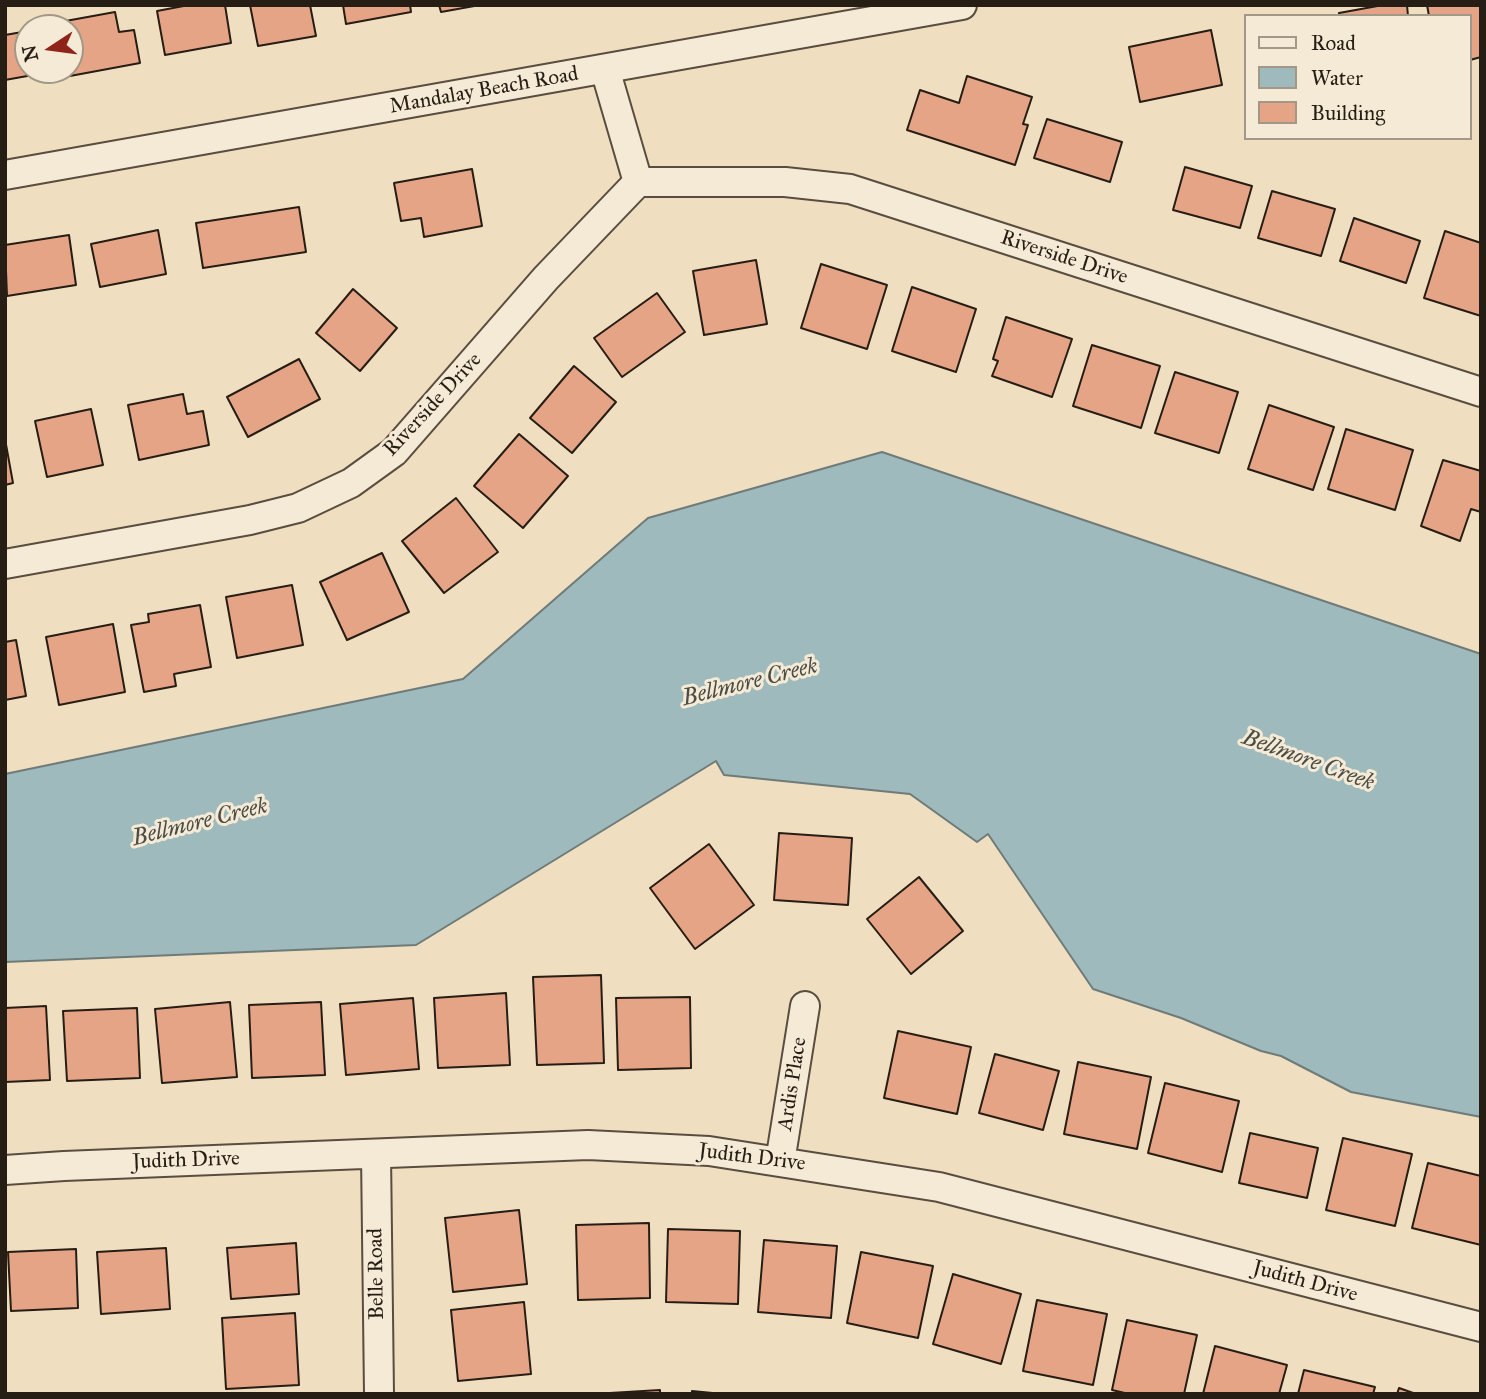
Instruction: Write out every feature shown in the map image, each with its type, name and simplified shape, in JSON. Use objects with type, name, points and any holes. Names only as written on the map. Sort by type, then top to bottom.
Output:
[{"type":"street","name":"Mandalay Beach Road","points":[[5,175],[962,5]]},
{"type":"street","points":[[605,69],[638,182]]},
{"type":"street","name":"Riverside Drive","points":[[5,564],[250,520],[298,508],[351,483],[394,452],[547,278],[638,182],[785,182],[850,189],[1481,392]]},
{"type":"street","name":"Ardis Place","points":[[780,1162],[805,1006]]},
{"type":"street","name":"Judith Drive","points":[[5,1170],[588,1145],[709,1151],[939,1187],[1481,1327]]},
{"type":"street","name":"Belle Road","points":[[376,1154],[379,1394]]},
{"type":"water","name":"Bellmore Creek","points":[[882,452],[1481,654],[1481,1117],[1351,1092],[1281,1056],[1261,1051],[1181,1018],[1093,989],[988,834],[977,842],[910,794],[724,775],[716,761],[416,945],[5,962],[5,774],[463,679],[648,518]]},
{"type":"building","points":[[189,5],[225,5],[231,43],[165,55],[157,11]]},
{"type":"building","points":[[250,5],[310,5],[316,36],[258,46]]},
{"type":"building","points":[[343,5],[410,5],[411,12],[346,24]]},
{"type":"building","points":[[439,5],[480,5],[441,12]]},
{"type":"building","points":[[1383,5],[1407,5],[1408,14],[1339,14]]},
{"type":"building","points":[[1427,5],[1481,5],[1481,57],[1472,59],[1472,14],[1429,14]]},
{"type":"building","points":[[115,12],[119,32],[134,30],[140,63],[84,73],[84,18]]},
{"type":"building","points":[[1211,30],[1222,85],[1140,102],[1129,47]]},
{"type":"building","points":[[14,33],[14,78],[5,80],[5,35]]},
{"type":"building","points":[[967,76],[1032,97],[1023,124],[1028,125],[1015,165],[907,130],[920,90],[959,103]]},
{"type":"building","points":[[1047,119],[1122,142],[1110,182],[1034,158]]},
{"type":"building","points":[[1185,167],[1252,186],[1240,228],[1173,210]]},
{"type":"building","points":[[472,169],[482,226],[424,237],[421,218],[401,221],[394,183]]},
{"type":"building","points":[[1272,191],[1335,209],[1321,256],[1258,238]]},
{"type":"building","points":[[299,207],[306,252],[203,268],[196,223]]},
{"type":"building","points":[[1354,218],[1420,241],[1406,283],[1340,261]]},
{"type":"building","points":[[158,230],[166,274],[100,287],[91,244]]},
{"type":"building","points":[[1445,231],[1481,243],[1481,316],[1424,298]]},
{"type":"building","points":[[69,235],[76,285],[7,296],[5,245]]},
{"type":"building","points":[[756,260],[767,324],[704,335],[693,271]]},
{"type":"building","points":[[821,264],[887,285],[867,349],[801,328]]},
{"type":"building","points":[[912,287],[976,309],[956,372],[892,351]]},
{"type":"building","points":[[353,289],[397,328],[360,371],[316,333]]},
{"type":"building","points":[[657,293],[685,332],[622,377],[594,338]]},
{"type":"building","points":[[1006,317],[1072,339],[1052,397],[992,376],[998,361],[993,359]]},
{"type":"building","points":[[1092,345],[1160,366],[1141,428],[1073,406]]},
{"type":"building","points":[[299,359],[320,399],[248,437],[227,397]]},
{"type":"building","points":[[574,366],[616,402],[572,453],[530,418]]},
{"type":"building","points":[[1175,372],[1238,392],[1219,453],[1155,433]]},
{"type":"building","points":[[183,394],[187,414],[203,411],[209,445],[139,460],[128,405]]},
{"type":"building","points":[[1269,405],[1334,427],[1313,490],[1248,469]]},
{"type":"building","points":[[91,409],[103,465],[47,477],[35,421]]},
{"type":"building","points":[[1346,429],[1413,450],[1395,510],[1328,489]]},
{"type":"building","points":[[519,434],[568,476],[523,528],[474,486]]},
{"type":"building","points":[[5,439],[13,483],[5,485]]},
{"type":"building","points":[[1443,460],[1481,471],[1481,512],[1471,509],[1460,541],[1421,526]]},
{"type":"building","points":[[456,498],[498,552],[444,593],[402,541]]},
{"type":"building","points":[[382,553],[409,612],[347,640],[320,582]]},
{"type":"building","points":[[292,585],[303,645],[237,658],[226,597]]},
{"type":"building","points":[[200,605],[211,667],[174,674],[176,686],[144,692],[131,625],[149,622],[148,614]]},
{"type":"building","points":[[113,624],[125,692],[59,705],[46,637]]},
{"type":"building","points":[[16,640],[26,696],[5,700],[5,642]]},
{"type":"building","points":[[779,833],[852,838],[848,905],[774,900]]},
{"type":"building","points":[[709,844],[754,905],[695,949],[650,888]]},
{"type":"building","points":[[919,877],[963,931],[911,974],[867,919]]},
{"type":"building","points":[[601,975],[604,1063],[537,1065],[533,977]]},
{"type":"building","points":[[506,993],[510,1065],[438,1068],[434,998]]},
{"type":"building","points":[[690,997],[691,1068],[618,1070],[616,998]]},
{"type":"building","points":[[413,998],[419,1069],[346,1075],[340,1004]]},
{"type":"building","points":[[230,1002],[237,1077],[162,1083],[155,1009]]},
{"type":"building","points":[[321,1002],[325,1075],[252,1078],[249,1005]]},
{"type":"building","points":[[46,1006],[50,1080],[5,1082],[5,1008]]},
{"type":"building","points":[[137,1008],[140,1078],[67,1081],[63,1011]]},
{"type":"building","points":[[898,1031],[971,1047],[957,1114],[884,1098]]},
{"type":"building","points":[[995,1054],[1059,1071],[1043,1130],[979,1113]]},
{"type":"building","points":[[1078,1062],[1151,1077],[1137,1149],[1064,1134]]},
{"type":"building","points":[[1165,1083],[1239,1101],[1222,1172],[1148,1153]]},
{"type":"building","points":[[1250,1133],[1318,1148],[1307,1198],[1239,1183]]},
{"type":"building","points":[[1343,1138],[1412,1154],[1395,1226],[1326,1210]]},
{"type":"building","points":[[1428,1163],[1481,1176],[1481,1245],[1412,1228]]},
{"type":"building","points":[[519,1210],[527,1284],[453,1292],[445,1218]]},
{"type":"building","points":[[649,1223],[650,1298],[578,1300],[576,1225]]},
{"type":"building","points":[[668,1229],[740,1231],[738,1304],[666,1302]]},
{"type":"building","points":[[764,1240],[837,1246],[831,1318],[758,1312]]},
{"type":"building","points":[[296,1243],[299,1294],[231,1299],[227,1248]]},
{"type":"building","points":[[166,1248],[170,1309],[101,1314],[97,1252]]},
{"type":"building","points":[[76,1249],[78,1308],[11,1311],[8,1252]]},
{"type":"building","points":[[861,1252],[933,1266],[918,1338],[847,1323]]},
{"type":"building","points":[[953,1274],[1021,1294],[1001,1364],[933,1344]]},
{"type":"building","points":[[1037,1300],[1107,1314],[1093,1385],[1023,1371]]},
{"type":"building","points":[[524,1302],[531,1374],[458,1381],[451,1310]]},
{"type":"building","points":[[295,1313],[299,1385],[226,1389],[222,1318]]},
{"type":"building","points":[[1127,1320],[1197,1335],[1184,1394],[1129,1394],[1112,1390]]},
{"type":"building","points":[[1215,1346],[1287,1365],[1279,1394],[1203,1394]]},
{"type":"building","points":[[1304,1370],[1375,1387],[1373,1394],[1298,1394]]},
{"type":"building","points":[[1399,1388],[1416,1394],[1397,1394]]},
{"type":"building","points":[[660,1390],[660,1394],[593,1394]]},
{"type":"building","points":[[692,1391],[723,1394],[692,1394]]}]
